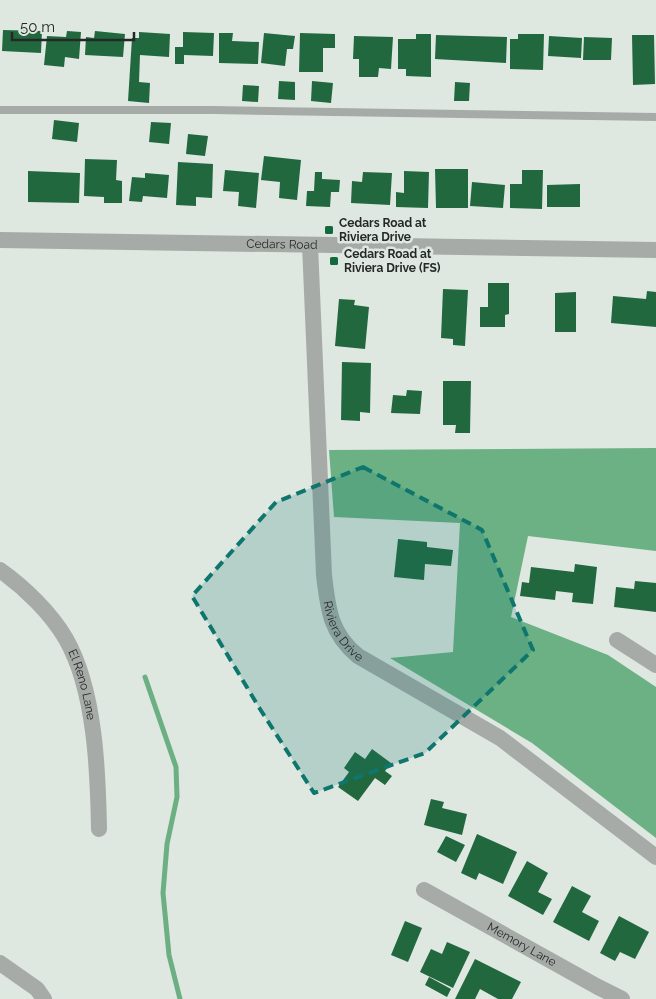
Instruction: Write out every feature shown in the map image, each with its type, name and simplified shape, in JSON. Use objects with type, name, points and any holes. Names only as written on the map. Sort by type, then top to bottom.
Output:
[{"type":"street","name":"Cedars Road","points":[[0,240],[656,250]]},
{"type":"street","name":"Riviera Drive","points":[[310,245],[324,575],[331,619],[339,636],[358,656],[500,738],[656,857]]},
{"type":"street","name":"El Reno Lane","points":[[0,570],[45,610],[57,624],[75,658],[82,680],[92,727],[98,779],[99,829]]},
{"type":"street","points":[[617,640],[656,665]]},
{"type":"street","name":"Memory Lane","points":[[424,890],[622,999]]},
{"type":"street","points":[[0,963],[37,989],[44,999]]},
{"type":"lane","points":[[0,110],[204,110],[656,117]]},
{"type":"highlighted area","points":[[363,467],[482,530],[533,650],[425,753],[314,793],[260,709],[192,596],[276,502]]},
{"type":"green space","points":[[656,448],[656,551],[528,536],[511,617],[608,655],[656,687],[656,838],[532,743],[390,658],[453,652],[460,523],[334,517],[329,450]]},
{"type":"building","points":[[3,30],[42,31],[41,53],[2,51]]},
{"type":"building","points":[[67,31],[81,32],[79,59],[65,57],[64,67],[44,65],[47,36],[66,37]]},
{"type":"building","points":[[95,31],[125,34],[123,57],[85,55],[86,37],[94,38]]},
{"type":"building","points":[[139,32],[170,34],[169,57],[140,55],[139,82],[150,83],[149,103],[128,101],[132,38],[139,38]]},
{"type":"building","points":[[183,32],[214,33],[213,56],[184,55],[184,64],[175,64],[175,47],[183,47]]},
{"type":"building","points":[[219,33],[233,33],[232,41],[259,42],[258,64],[219,63]]},
{"type":"building","points":[[264,33],[295,36],[293,49],[287,49],[285,66],[261,63]]},
{"type":"building","points":[[300,33],[335,34],[335,48],[323,48],[323,72],[299,72]]},
{"type":"building","points":[[416,34],[431,34],[431,77],[406,76],[406,69],[398,69],[398,39],[416,39]]},
{"type":"building","points":[[518,34],[544,34],[543,70],[510,69],[510,39],[518,39]]},
{"type":"building","points":[[436,35],[507,37],[506,63],[435,59]]},
{"type":"building","points":[[632,35],[654,35],[655,84],[633,85]]},
{"type":"building","points":[[354,36],[393,37],[391,69],[379,68],[378,77],[359,77],[359,59],[353,59]]},
{"type":"building","points":[[549,36],[582,38],[581,58],[548,56]]},
{"type":"building","points":[[584,37],[612,38],[611,60],[583,60]]},
{"type":"building","points":[[279,81],[295,82],[295,100],[278,99]]},
{"type":"building","points":[[312,81],[333,83],[331,103],[311,101]]},
{"type":"building","points":[[455,82],[470,83],[469,101],[454,101]]},
{"type":"building","points":[[243,85],[259,86],[258,102],[242,101]]},
{"type":"building","points":[[54,120],[79,123],[77,142],[52,139]]},
{"type":"building","points":[[151,122],[171,123],[169,144],[149,142]]},
{"type":"building","points":[[188,134],[208,136],[205,156],[186,154]]},
{"type":"building","points":[[264,156],[301,160],[297,200],[279,198],[280,182],[261,180]]},
{"type":"building","points":[[85,159],[117,160],[116,180],[122,181],[122,203],[104,203],[104,197],[84,196]]},
{"type":"building","points":[[178,162],[213,164],[212,198],[196,197],[196,206],[176,205]]},
{"type":"building","points":[[435,169],[468,169],[468,208],[436,208]]},
{"type":"building","points":[[225,170],[259,173],[256,208],[238,206],[239,192],[223,191]]},
{"type":"building","points":[[522,170],[543,170],[542,209],[510,208],[510,184],[522,184]]},
{"type":"building","points":[[28,171],[80,173],[79,203],[28,202]]},
{"type":"building","points":[[404,171],[429,172],[428,208],[396,207],[396,192],[404,193]]},
{"type":"building","points":[[315,172],[322,172],[322,179],[340,180],[339,192],[331,192],[330,207],[306,206],[307,191],[314,191]]},
{"type":"building","points":[[363,172],[392,173],[390,205],[351,203],[352,181],[362,182]]},
{"type":"building","points":[[145,173],[169,175],[167,198],[143,196],[142,202],[129,201],[132,177],[145,178]]},
{"type":"building","points":[[472,182],[505,185],[503,208],[470,206]]},
{"type":"building","points":[[580,184],[580,207],[547,207],[547,185]]},
{"type":"building","points":[[488,283],[509,283],[509,314],[505,315],[505,327],[480,327],[480,307],[488,307]]},
{"type":"building","points":[[443,289],[468,290],[465,346],[453,345],[453,339],[441,338]]},
{"type":"building","points":[[647,291],[656,292],[656,327],[611,323],[613,296],[646,299]]},
{"type":"building","points":[[576,292],[576,332],[555,332],[555,293]]},
{"type":"building","points":[[339,299],[355,300],[354,305],[369,307],[365,349],[335,346]]},
{"type":"building","points":[[342,362],[371,363],[370,413],[360,412],[360,421],[341,420]]},
{"type":"building","points":[[443,381],[471,381],[470,433],[455,433],[456,425],[443,425]]},
{"type":"building","points":[[407,390],[422,391],[420,414],[391,413],[393,395],[406,396]]},
{"type":"building","points":[[398,539],[427,542],[427,547],[453,550],[451,566],[425,564],[424,580],[394,577]]},
{"type":"building","points":[[575,564],[597,567],[593,604],[572,602],[573,593],[556,591],[555,600],[520,596],[522,582],[529,583],[531,567],[574,572]]},
{"type":"building","points":[[635,581],[656,583],[656,612],[614,607],[616,587],[634,589]]},
{"type":"building","points":[[372,749],[391,763],[385,771],[392,776],[385,785],[375,778],[358,801],[338,787],[349,772],[344,768],[355,752],[365,759]]},
{"type":"building","points":[[431,799],[444,802],[442,808],[467,814],[462,835],[424,825]]},
{"type":"building","points":[[477,834],[517,852],[503,884],[479,873],[476,880],[461,873]]},
{"type":"building","points":[[446,836],[465,845],[456,862],[437,852]]},
{"type":"building","points":[[527,861],[548,873],[538,892],[552,899],[543,915],[508,896]]},
{"type":"building","points":[[572,886],[591,896],[582,912],[599,921],[589,941],[553,922]]},
{"type":"building","points":[[619,916],[649,932],[635,959],[620,952],[615,961],[600,953]]},
{"type":"building","points":[[405,921],[422,928],[408,962],[391,955]]},
{"type":"building","points":[[447,942],[470,952],[453,988],[420,972],[431,949],[442,954]]},
{"type":"building","points":[[475,959],[521,982],[512,999],[498,999],[480,989],[475,999],[455,999]]},
{"type":"building","points":[[429,977],[451,989],[447,997],[425,985]]},
{"type":"waterway","points":[[145,677],[176,767],[177,797],[167,844],[163,893],[169,955],[180,999]]},
{"type":"place","name":"Cedars Road at Riviera Drive","points":[[329,230]]},
{"type":"place","name":"Cedars Road at Riviera Drive (FS)","points":[[334,261]]}]
